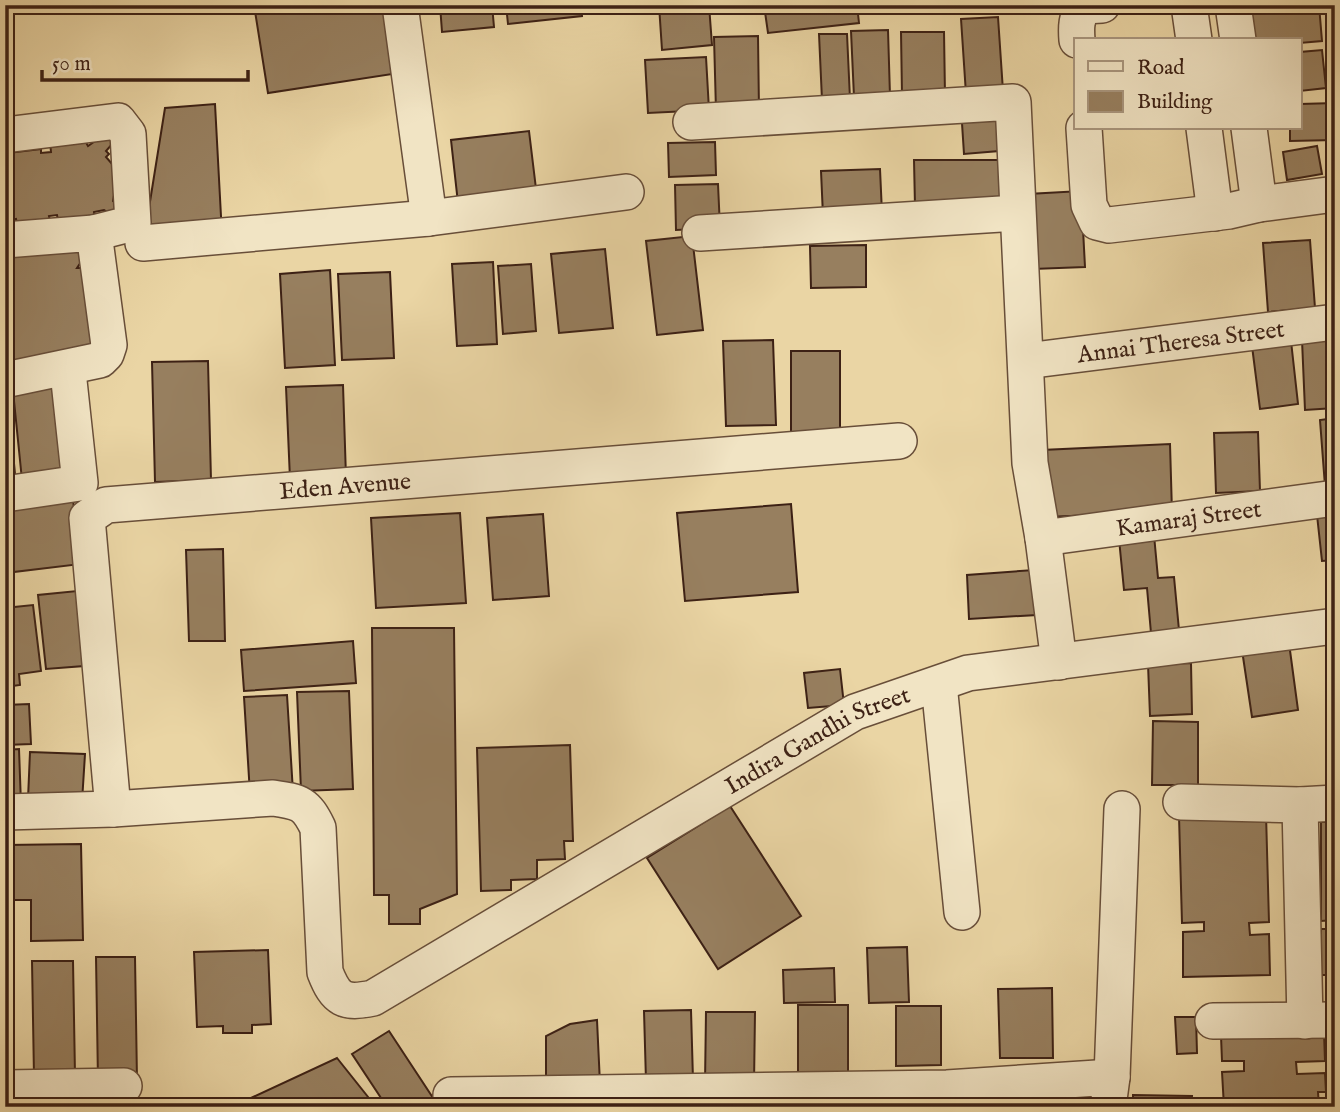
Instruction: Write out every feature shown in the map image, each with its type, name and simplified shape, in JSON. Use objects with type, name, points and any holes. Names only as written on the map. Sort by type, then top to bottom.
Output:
[{"type":"street","points":[[400,5],[429,218]]},
{"type":"street","points":[[1077,38],[1076,25],[1083,6],[1102,5]]},
{"type":"street","points":[[1189,5],[1194,38]]},
{"type":"street","points":[[1233,5],[1238,38]]},
{"type":"street","points":[[691,122],[1013,102],[1030,463],[1059,662]]},
{"type":"street","points":[[5,135],[118,121],[128,134],[133,223],[94,233],[5,240]]},
{"type":"street","points":[[1084,130],[1089,205],[1097,222],[1108,225],[1335,194]]},
{"type":"street","points":[[1204,130],[1215,212]]},
{"type":"street","points":[[1249,130],[1259,204]]},
{"type":"street","points":[[143,243],[429,218],[626,192]]},
{"type":"street","points":[[700,233],[1017,214]]},
{"type":"street","points":[[5,380],[100,360],[106,354],[109,345],[94,233]]},
{"type":"street","name":"Annai Theresa Street","points":[[1026,361],[1335,323]]},
{"type":"street","points":[[5,812],[113,809],[87,519],[80,483],[69,381]]},
{"type":"street","name":"Eden Avenue","points":[[87,519],[106,505],[899,441]]},
{"type":"street","points":[[5,494],[80,483]]},
{"type":"street","name":"Kamaraj Street","points":[[1043,538],[1335,498]]},
{"type":"street","name":"Indira Gandhi Street","points":[[113,809],[273,798],[299,802],[310,813],[318,828],[325,971],[331,988],[340,998],[355,1002],[373,998],[855,712],[968,673],[1335,626]]},
{"type":"street","points":[[939,684],[962,912]]},
{"type":"street","points":[[1181,802],[1300,805],[1335,803]]},
{"type":"street","points":[[1213,1021],[1320,1020],[1300,805]]},
{"type":"street","points":[[451,1107],[452,1095],[947,1088],[1110,1092],[1122,808]]},
{"type":"street","points":[[5,1088],[124,1086]]},
{"type":"building","points":[[254,5],[389,5],[399,73],[268,93]]},
{"type":"building","points":[[440,5],[492,5],[494,27],[442,32]]},
{"type":"building","points":[[506,5],[581,5],[582,16],[508,24]]},
{"type":"building","points":[[659,5],[709,5],[712,45],[662,50]]},
{"type":"building","points":[[764,5],[857,5],[859,23],[768,33]]},
{"type":"building","points":[[1248,5],[1319,5],[1322,41],[1302,43],[1302,38],[1252,38]]},
{"type":"building","points":[[1329,5],[1335,5],[1335,16],[1329,16]]},
{"type":"building","points":[[998,17],[1003,91],[966,94],[961,19]]},
{"type":"building","points":[[888,30],[890,96],[854,97],[851,31]]},
{"type":"building","points":[[901,32],[944,32],[945,96],[902,96]]},
{"type":"building","points":[[819,34],[847,34],[850,99],[822,100]]},
{"type":"building","points":[[758,36],[759,110],[716,111],[714,37]]},
{"type":"building","points":[[1322,50],[1326,88],[1302,91],[1302,52]]},
{"type":"building","points":[[706,57],[709,110],[648,113],[645,60]]},
{"type":"building","points":[[1335,103],[1335,140],[1290,141],[1290,130],[1302,130],[1302,104]]},
{"type":"building","points":[[215,104],[222,235],[144,239],[165,108]]},
{"type":"building","points":[[995,106],[999,151],[964,154],[961,108]]},
{"type":"building","points":[[529,131],[537,197],[458,203],[451,140]]},
{"type":"building","points":[[105,134],[114,142],[106,151],[109,154],[106,157],[113,165],[117,179],[113,201],[122,207],[116,217],[104,210],[94,212],[95,220],[59,225],[57,215],[49,216],[51,226],[18,230],[16,219],[5,226],[5,157],[8,157],[8,153],[41,149],[41,153],[51,152],[50,142],[84,139],[88,146]]},
{"type":"building","points":[[715,142],[716,175],[669,177],[668,143]]},
{"type":"building","points":[[1317,146],[1322,174],[1287,180],[1283,152]]},
{"type":"building","points":[[914,160],[1004,160],[1004,206],[915,206]]},
{"type":"building","points":[[880,169],[882,213],[823,216],[821,171]]},
{"type":"building","points":[[718,184],[720,228],[676,230],[675,185]]},
{"type":"building","points":[[1081,191],[1085,267],[1033,269],[1028,194]]},
{"type":"building","points":[[692,236],[703,330],[657,335],[646,241]]},
{"type":"building","points":[[1310,240],[1315,308],[1268,312],[1263,243]]},
{"type":"building","points":[[866,245],[866,287],[811,288],[810,246]]},
{"type":"building","points":[[77,247],[87,253],[77,268],[85,268],[102,345],[5,372],[5,262],[17,253]]},
{"type":"building","points":[[605,249],[613,328],[559,333],[551,254]]},
{"type":"building","points":[[493,262],[497,344],[457,346],[452,264]]},
{"type":"building","points":[[531,264],[536,331],[503,334],[498,266]]},
{"type":"building","points":[[330,270],[335,365],[285,368],[280,274]]},
{"type":"building","points":[[390,272],[394,358],[342,360],[338,274]]},
{"type":"building","points":[[1335,339],[1335,408],[1305,410],[1302,340]]},
{"type":"building","points":[[773,340],[776,425],[726,426],[723,341]]},
{"type":"building","points":[[1291,341],[1298,404],[1260,409],[1252,346]]},
{"type":"building","points":[[791,351],[840,351],[840,433],[791,433]]},
{"type":"building","points":[[208,361],[211,480],[155,482],[152,362]]},
{"type":"building","points":[[343,385],[346,477],[290,479],[286,387]]},
{"type":"building","points":[[56,387],[65,476],[22,480],[13,391]]},
{"type":"building","points":[[5,401],[8,401],[16,484],[5,485]]},
{"type":"building","points":[[1335,418],[1335,485],[1325,486],[1320,420]]},
{"type":"building","points":[[1258,432],[1260,491],[1216,493],[1214,433]]},
{"type":"building","points":[[1170,444],[1172,512],[1045,517],[1042,450]]},
{"type":"building","points":[[73,500],[81,564],[5,573],[5,508]]},
{"type":"building","points":[[791,504],[798,592],[685,601],[677,513]]},
{"type":"building","points":[[460,513],[466,603],[376,608],[371,518]]},
{"type":"building","points":[[1335,513],[1335,560],[1322,561],[1317,515]]},
{"type":"building","points":[[543,514],[549,596],[493,600],[487,518]]},
{"type":"building","points":[[1154,535],[1158,578],[1174,577],[1179,630],[1151,633],[1147,588],[1124,590],[1119,539]]},
{"type":"building","points":[[223,549],[225,641],[189,641],[186,550]]},
{"type":"building","points":[[1034,570],[1037,615],[969,619],[967,575]]},
{"type":"building","points":[[77,591],[84,666],[46,669],[38,595]]},
{"type":"building","points":[[33,605],[41,671],[19,674],[20,685],[5,687],[5,608]]},
{"type":"building","points":[[372,628],[454,628],[457,894],[420,909],[420,924],[389,924],[389,895],[374,895]]},
{"type":"building","points":[[353,641],[356,683],[244,691],[241,650]]},
{"type":"building","points":[[1289,643],[1298,710],[1252,717],[1242,650]]},
{"type":"building","points":[[1191,663],[1192,714],[1150,716],[1148,664]]},
{"type":"building","points":[[840,669],[844,705],[808,708],[804,673]]},
{"type":"building","points":[[349,691],[353,789],[301,791],[297,692]]},
{"type":"building","points":[[287,695],[293,792],[250,794],[244,697]]},
{"type":"building","points":[[29,704],[31,744],[5,745],[5,705]]},
{"type":"building","points":[[1153,721],[1198,722],[1198,785],[1152,785]]},
{"type":"building","points":[[570,745],[573,841],[564,841],[565,859],[537,860],[537,879],[511,880],[511,890],[481,891],[477,748]]},
{"type":"building","points":[[19,749],[21,804],[5,805],[5,750]]},
{"type":"building","points":[[30,752],[85,754],[82,802],[28,799]]},
{"type":"building","points":[[730,806],[801,916],[718,969],[647,858]]},
{"type":"building","points":[[1266,814],[1269,922],[1249,923],[1250,935],[1269,934],[1270,975],[1183,977],[1183,932],[1204,931],[1204,922],[1182,923],[1179,816]]},
{"type":"building","points":[[1321,822],[1335,822],[1335,920],[1321,921]]},
{"type":"building","points":[[81,844],[83,940],[31,941],[31,900],[13,900],[13,934],[5,934],[5,845]]},
{"type":"building","points":[[1321,929],[1335,929],[1335,975],[1321,975]]},
{"type":"building","points":[[907,947],[909,1002],[869,1003],[867,948]]},
{"type":"building","points":[[268,950],[271,1024],[252,1025],[252,1033],[223,1033],[223,1026],[197,1027],[194,952]]},
{"type":"building","points":[[96,957],[135,957],[137,1080],[98,1081]]},
{"type":"building","points":[[32,961],[73,961],[75,1075],[34,1076]]},
{"type":"building","points":[[834,968],[835,1002],[784,1003],[783,970]]},
{"type":"building","points":[[1052,988],[1053,1058],[1000,1058],[998,989]]},
{"type":"building","points":[[798,1005],[848,1005],[848,1080],[798,1080]]},
{"type":"building","points":[[896,1006],[941,1006],[941,1065],[896,1066]]},
{"type":"building","points":[[691,1010],[693,1080],[646,1081],[644,1011]]},
{"type":"building","points":[[706,1012],[755,1012],[754,1085],[705,1084]]},
{"type":"building","points":[[1175,1017],[1196,1017],[1197,1053],[1177,1054]]},
{"type":"building","points":[[597,1020],[600,1084],[546,1087],[546,1036],[570,1024]]},
{"type":"building","points":[[389,1031],[439,1107],[387,1107],[352,1054]]},
{"type":"building","points":[[1324,1033],[1325,1061],[1296,1062],[1297,1074],[1325,1073],[1326,1092],[1318,1092],[1319,1107],[1224,1107],[1222,1072],[1244,1071],[1244,1061],[1222,1061],[1221,1036]]},
{"type":"building","points":[[337,1058],[376,1107],[258,1107],[251,1098]]},
{"type":"building","points":[[1133,1095],[1192,1096],[1191,1107],[1133,1107]]},
{"type":"building","points":[[1098,1097],[1098,1107],[1048,1107],[1048,1098]]},
{"type":"building","points":[[248,1100],[249,1107],[213,1107],[213,1102]]}]
